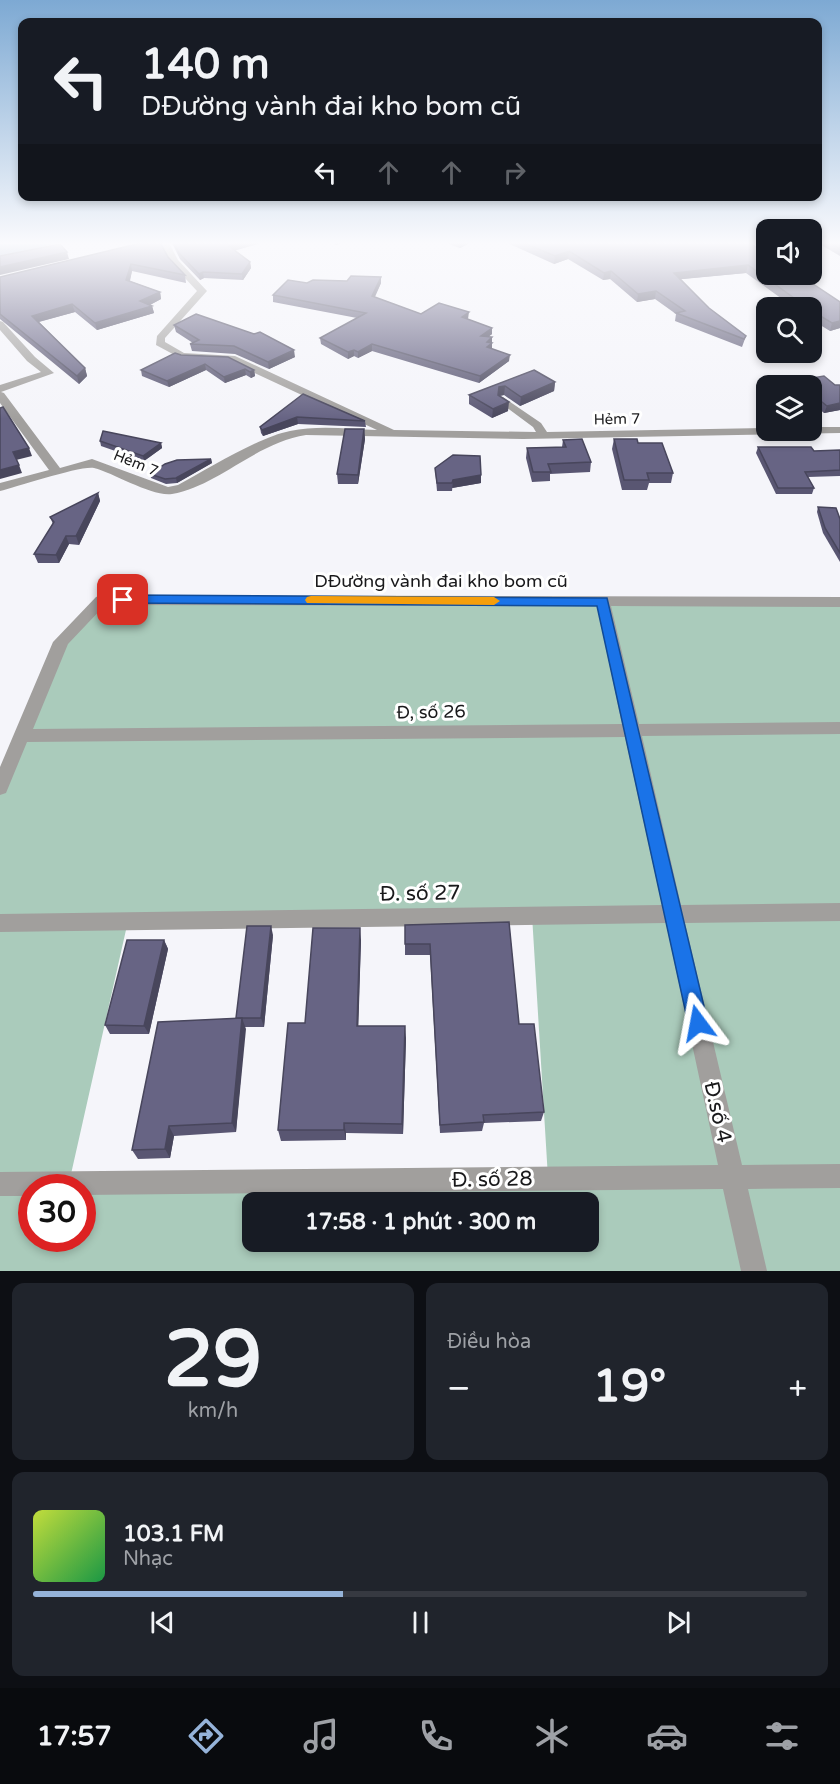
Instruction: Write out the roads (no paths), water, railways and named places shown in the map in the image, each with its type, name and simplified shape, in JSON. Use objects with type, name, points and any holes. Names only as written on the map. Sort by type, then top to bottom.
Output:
[{"type":"street","name":"Hẻm 7","points":[[194,300],[160,338],[160,343],[182,356],[231,358],[395,434]]},
{"type":"street","points":[[0,324],[31,359],[49,374],[0,389]]},
{"type":"street","points":[[0,395],[56,471]]},
{"type":"street","points":[[503,400],[537,425],[542,435]]},
{"type":"street","name":"Hẻm 7","points":[[0,487],[92,463],[141,483],[168,491],[182,488],[253,450],[290,434],[306,432],[542,435],[840,430]]},
{"type":"street","name":"DĐường vành đai kho bom cũ","points":[[22,736],[61,642],[101,600],[840,602]]},
{"type":"street","points":[[299,600],[840,602]]},
{"type":"street","name":"Đ.số 4","points":[[603,602],[754,1271]]},
{"type":"street","name":"Đ, số 26","points":[[22,736],[840,728]]},
{"type":"street","points":[[0,788],[22,736]]},
{"type":"street","name":"Đ. số 27","points":[[0,923],[840,912]]},
{"type":"street","name":"Đ. số 28","points":[[0,1184],[840,1176]]}]
